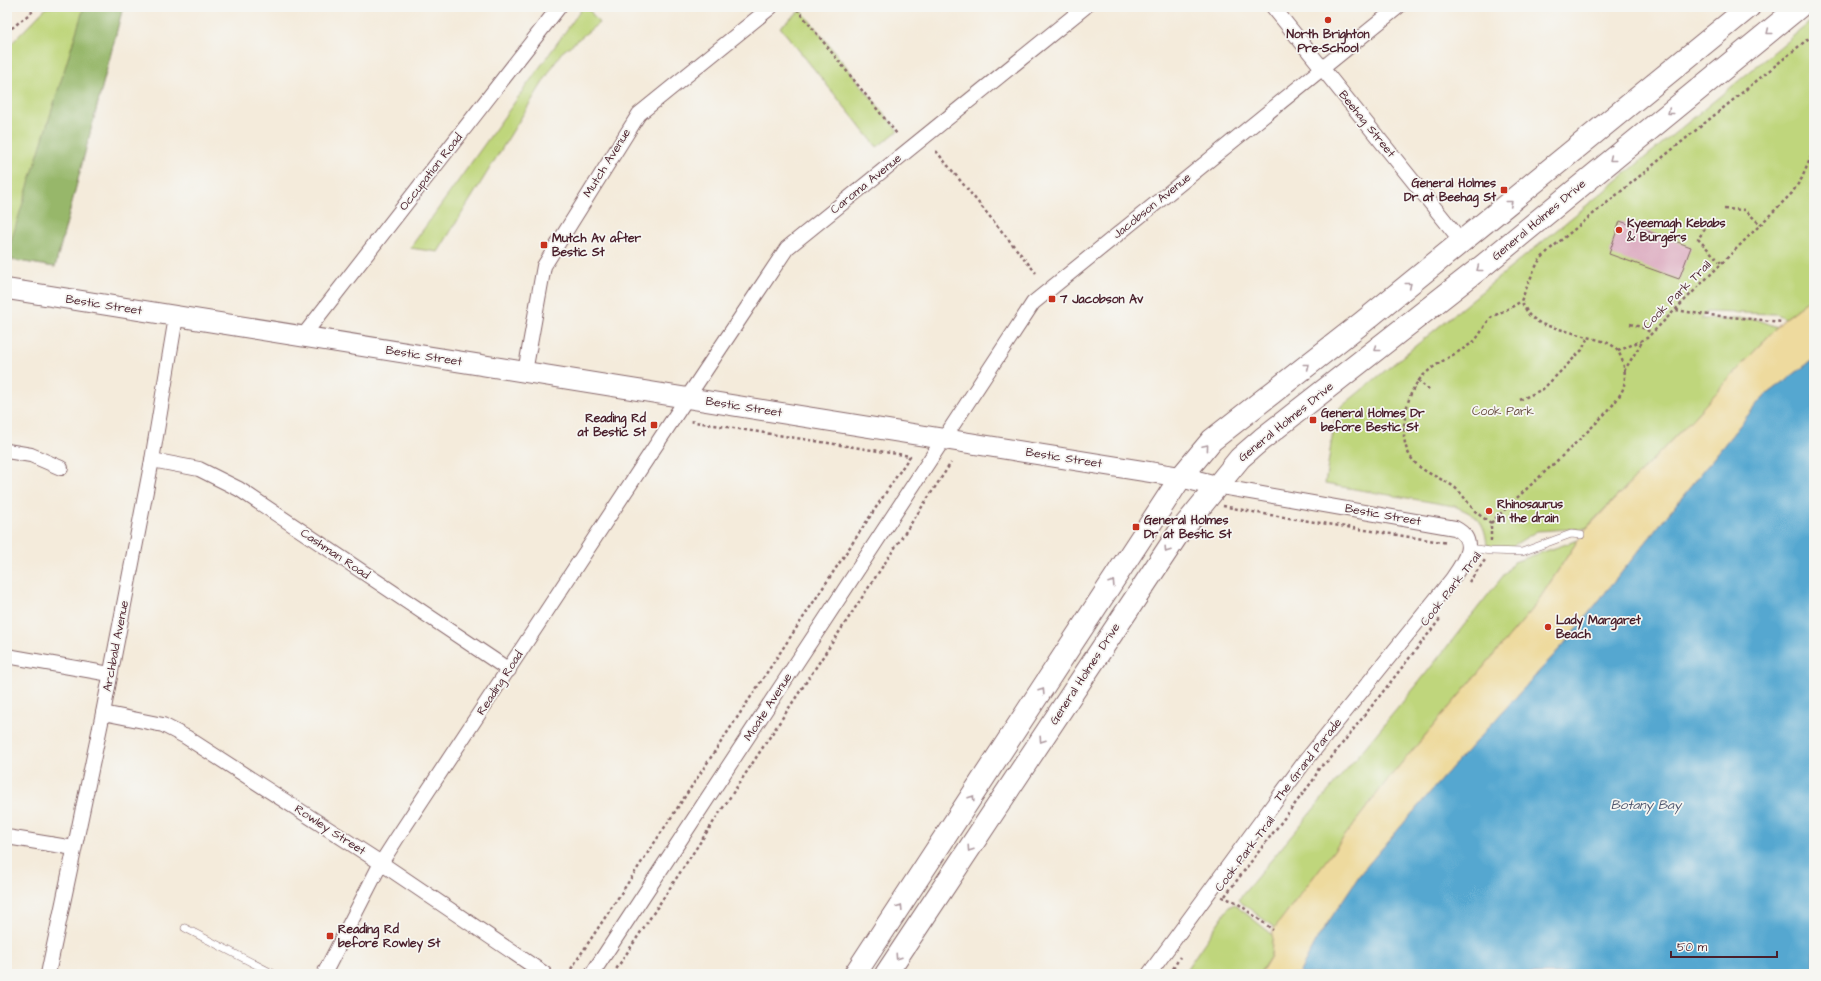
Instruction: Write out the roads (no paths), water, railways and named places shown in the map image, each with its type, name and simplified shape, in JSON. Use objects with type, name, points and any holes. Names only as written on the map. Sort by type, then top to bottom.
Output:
[{"type":"highway","name":"General Holmes Drive","points":[[886,974],[1178,534],[1218,495],[1240,458],[1262,439],[1484,265],[1799,7]]},
{"type":"highway","points":[[855,974],[1181,477],[1212,440],[1462,242],[1742,10]]},
{"type":"main road","name":"Bestic Street","points":[[7,289],[1181,477],[1218,495]]},
{"type":"street","name":"Occupation Road","points":[[303,336],[559,7]]},
{"type":"street","name":"Mutch Avenue","points":[[525,372],[544,266],[639,114],[771,7]]},
{"type":"street","name":"Caroma Avenue","points":[[686,398],[787,248],[1085,7]]},
{"type":"street","name":"Beehag Street","points":[[1272,7],[1462,242]]},
{"type":"street","name":"Jacobson Avenue","points":[[944,439],[1027,312],[1042,295],[1398,7]]},
{"type":"street","name":"Archbald Avenue","points":[[48,974],[103,713],[152,460],[176,317]]},
{"type":"street","name":"Reading Road","points":[[324,974],[381,863],[686,398]]},
{"type":"street","name":"Moate Avenue","points":[[592,974],[944,439]]},
{"type":"street","points":[[7,452],[31,455],[61,468]]},
{"type":"street","name":"Cashman Road","points":[[152,460],[199,468],[239,489],[509,670]]},
{"type":"street","name":"Bestic Street","points":[[1218,495],[1455,528],[1464,535],[1468,548]]},
{"type":"street","name":"The Grand Parade","points":[[1150,974],[1304,764],[1452,579],[1466,558],[1468,548]]},
{"type":"street","points":[[7,656],[110,674]]},
{"type":"street","name":"Rowley Street","points":[[103,713],[163,725],[186,737],[381,863],[545,974]]},
{"type":"street","points":[[7,836],[74,848]]},
{"type":"lane","points":[[1468,548],[1514,553],[1522,552],[1571,534],[1581,535]]},
{"type":"lane","points":[[185,928],[274,974]]},
{"type":"water","name":"Botany Bay","points":[[1814,359],[1814,974],[1299,974],[1317,939],[1361,873],[1439,782],[1564,644],[1761,399]]},
{"type":"place","name":"North Brighton Pre-School","points":[[1328,20]]},
{"type":"place","name":"General Holmes Dr at Beehag St","points":[[1504,190]]},
{"type":"place","name":"Kyeemagh Kebabs & Burgers","points":[[1619,230]]},
{"type":"place","name":"Mutch Av after Bestic St","points":[[544,245]]},
{"type":"place","name":"7 Jacobson Av","points":[[1052,299]]},
{"type":"place","name":"General Holmes Dr before Bestic St","points":[[1313,420]]},
{"type":"place","name":"Reading Rd at Bestic St","points":[[654,425]]},
{"type":"place","name":"Rhinosaurus in the drain","points":[[1489,511]]},
{"type":"place","name":"General Holmes Dr at Bestic St","points":[[1136,527]]},
{"type":"place","name":"Lady Margaret Beach","points":[[1548,627]]},
{"type":"place","name":"Reading Rd before Rowley St","points":[[330,936]]},
{"type":"park label","name":"Cook Park","points":[[1503,411]]}]
